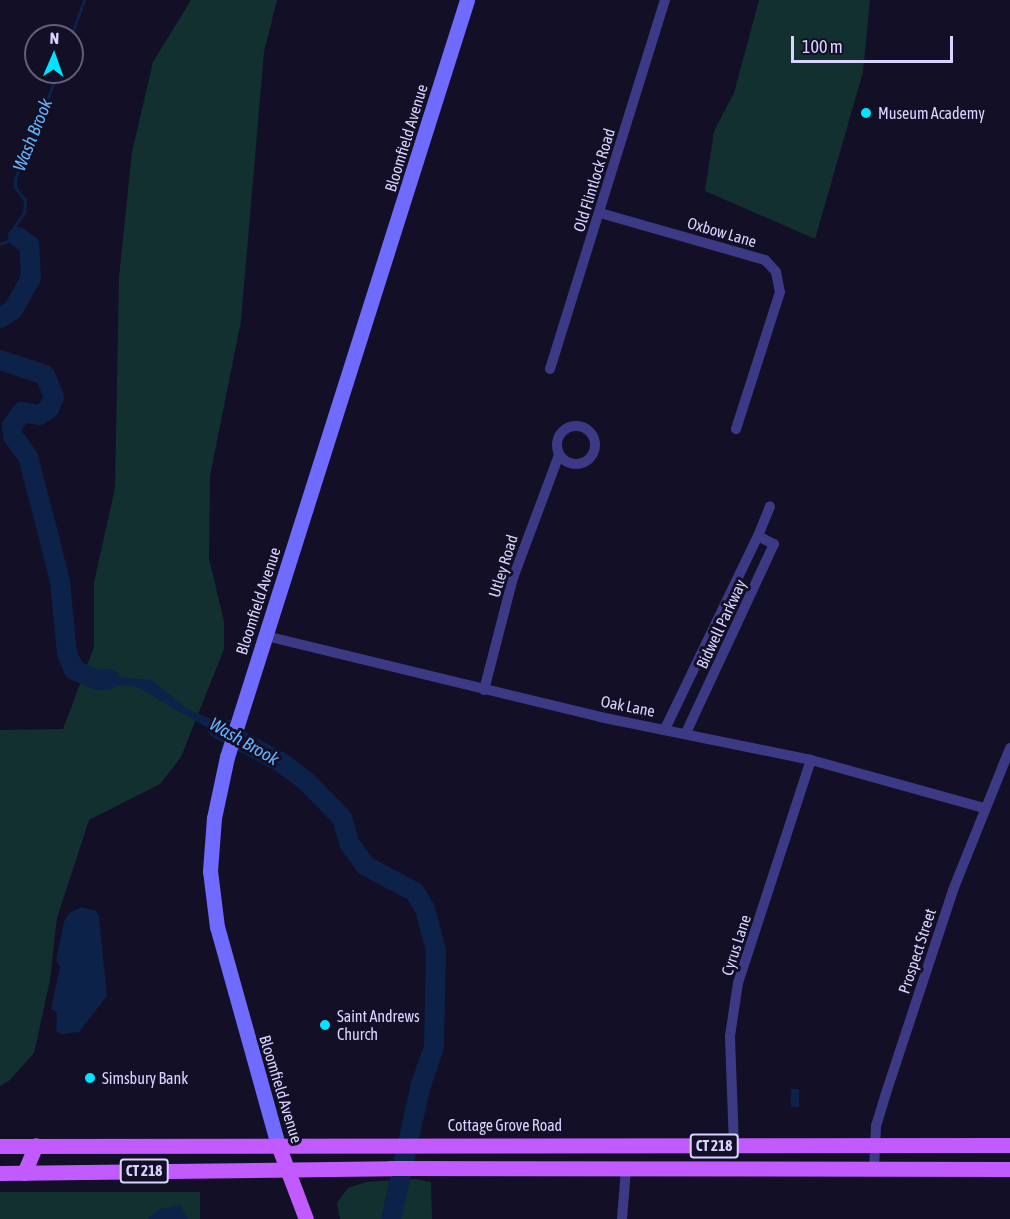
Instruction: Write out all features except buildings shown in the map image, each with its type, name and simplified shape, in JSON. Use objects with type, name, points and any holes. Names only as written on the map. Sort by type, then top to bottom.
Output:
[{"type":"main road","name":"Bloomfield Avenue","points":[[306,1219],[278,1145],[230,977],[212,893],[214,818],[227,757],[467,0]]},
{"type":"main road","name":"Cottage Grove Road","points":[[0,1146],[398,1143],[734,1146],[1010,1145]]},
{"type":"main road","points":[[24,1173],[36,1145]]},
{"type":"main road","name":"CT 218","points":[[0,1173],[391,1168],[1010,1169]]},
{"type":"street","name":"Old Flintlock Road","points":[[550,369],[665,0]]},
{"type":"street","name":"Oxbow Lane","points":[[600,213],[765,260],[776,272],[780,292],[736,429]]},
{"type":"street","name":"Utley Road","points":[[484,690],[513,578],[560,455]]},
{"type":"street","name":"Bidwell Parkway","points":[[665,729],[758,536],[770,506]]},
{"type":"street","name":"Bidwell Parkway","points":[[686,733],[774,544],[758,536]]},
{"type":"street","name":"Oak Lane","points":[[266,636],[484,690],[811,760],[984,808]]},
{"type":"street","name":"Prospect Street","points":[[874,1168],[876,1126],[887,1090],[984,808],[1010,748]]},
{"type":"street","name":"Cyrus Lane","points":[[734,1146],[730,1036],[738,983],[811,760]]},
{"type":"street","points":[[622,1219],[626,1168]]},
{"type":"green space","points":[[191,0],[277,0],[264,52],[241,321],[210,476],[209,558],[224,622],[224,649],[181,757],[160,784],[89,820],[57,918],[50,980],[34,1053],[10,1080],[0,1086],[0,730],[63,729],[94,647],[94,582],[115,488],[119,277],[132,152],[153,62]]},
{"type":"green space","points":[[759,0],[870,0],[863,72],[815,239],[705,191],[714,131],[734,93]]},
{"type":"green space","points":[[416,1179],[431,1182],[432,1219],[340,1219],[337,1203],[348,1188],[366,1182]]},
{"type":"green space","points":[[0,1192],[200,1192],[200,1219],[0,1219]]},
{"type":"water","points":[[69,625],[71,642],[85,667],[96,675],[152,680],[187,709],[213,720],[231,720],[225,738],[137,687],[93,682],[66,658],[58,627]]},
{"type":"water","points":[[82,907],[96,911],[99,916],[107,996],[79,1032],[61,1034],[56,1031],[57,1013],[51,1009],[60,967],[56,960],[64,922],[69,913]]},
{"type":"water","points":[[791,1089],[799,1089],[799,1107],[791,1107]]},
{"type":"water","points":[[180,1205],[188,1219],[148,1219],[160,1209]]},
{"type":"waterway","name":"Wash Brook","points":[[75,24],[84,0]]},
{"type":"waterway","name":"Wash Brook","points":[[0,244],[18,237],[14,227],[24,212],[25,200],[15,187],[15,179],[53,84]]},
{"type":"waterway","name":"Wash Brook","points":[[0,318],[13,310],[31,278],[29,245],[18,237]]},
{"type":"waterway","name":"Wash Brook","points":[[0,360],[45,375],[54,397],[49,409],[39,415],[22,412],[12,426],[13,436],[28,457],[49,537],[60,582],[67,653],[74,670],[97,680],[110,679]]},
{"type":"waterway","name":"Wash Brook","points":[[217,728],[282,763],[306,781],[342,818],[349,843],[366,866],[415,892],[425,909],[436,950],[434,1047],[421,1084],[391,1219]]},
{"type":"place","name":"Museum Academy","points":[[866,113]]},
{"type":"place","name":"Saint Andrews Church","points":[[325,1025]]},
{"type":"place","name":"Simsbury Bank","points":[[90,1078]]}]
